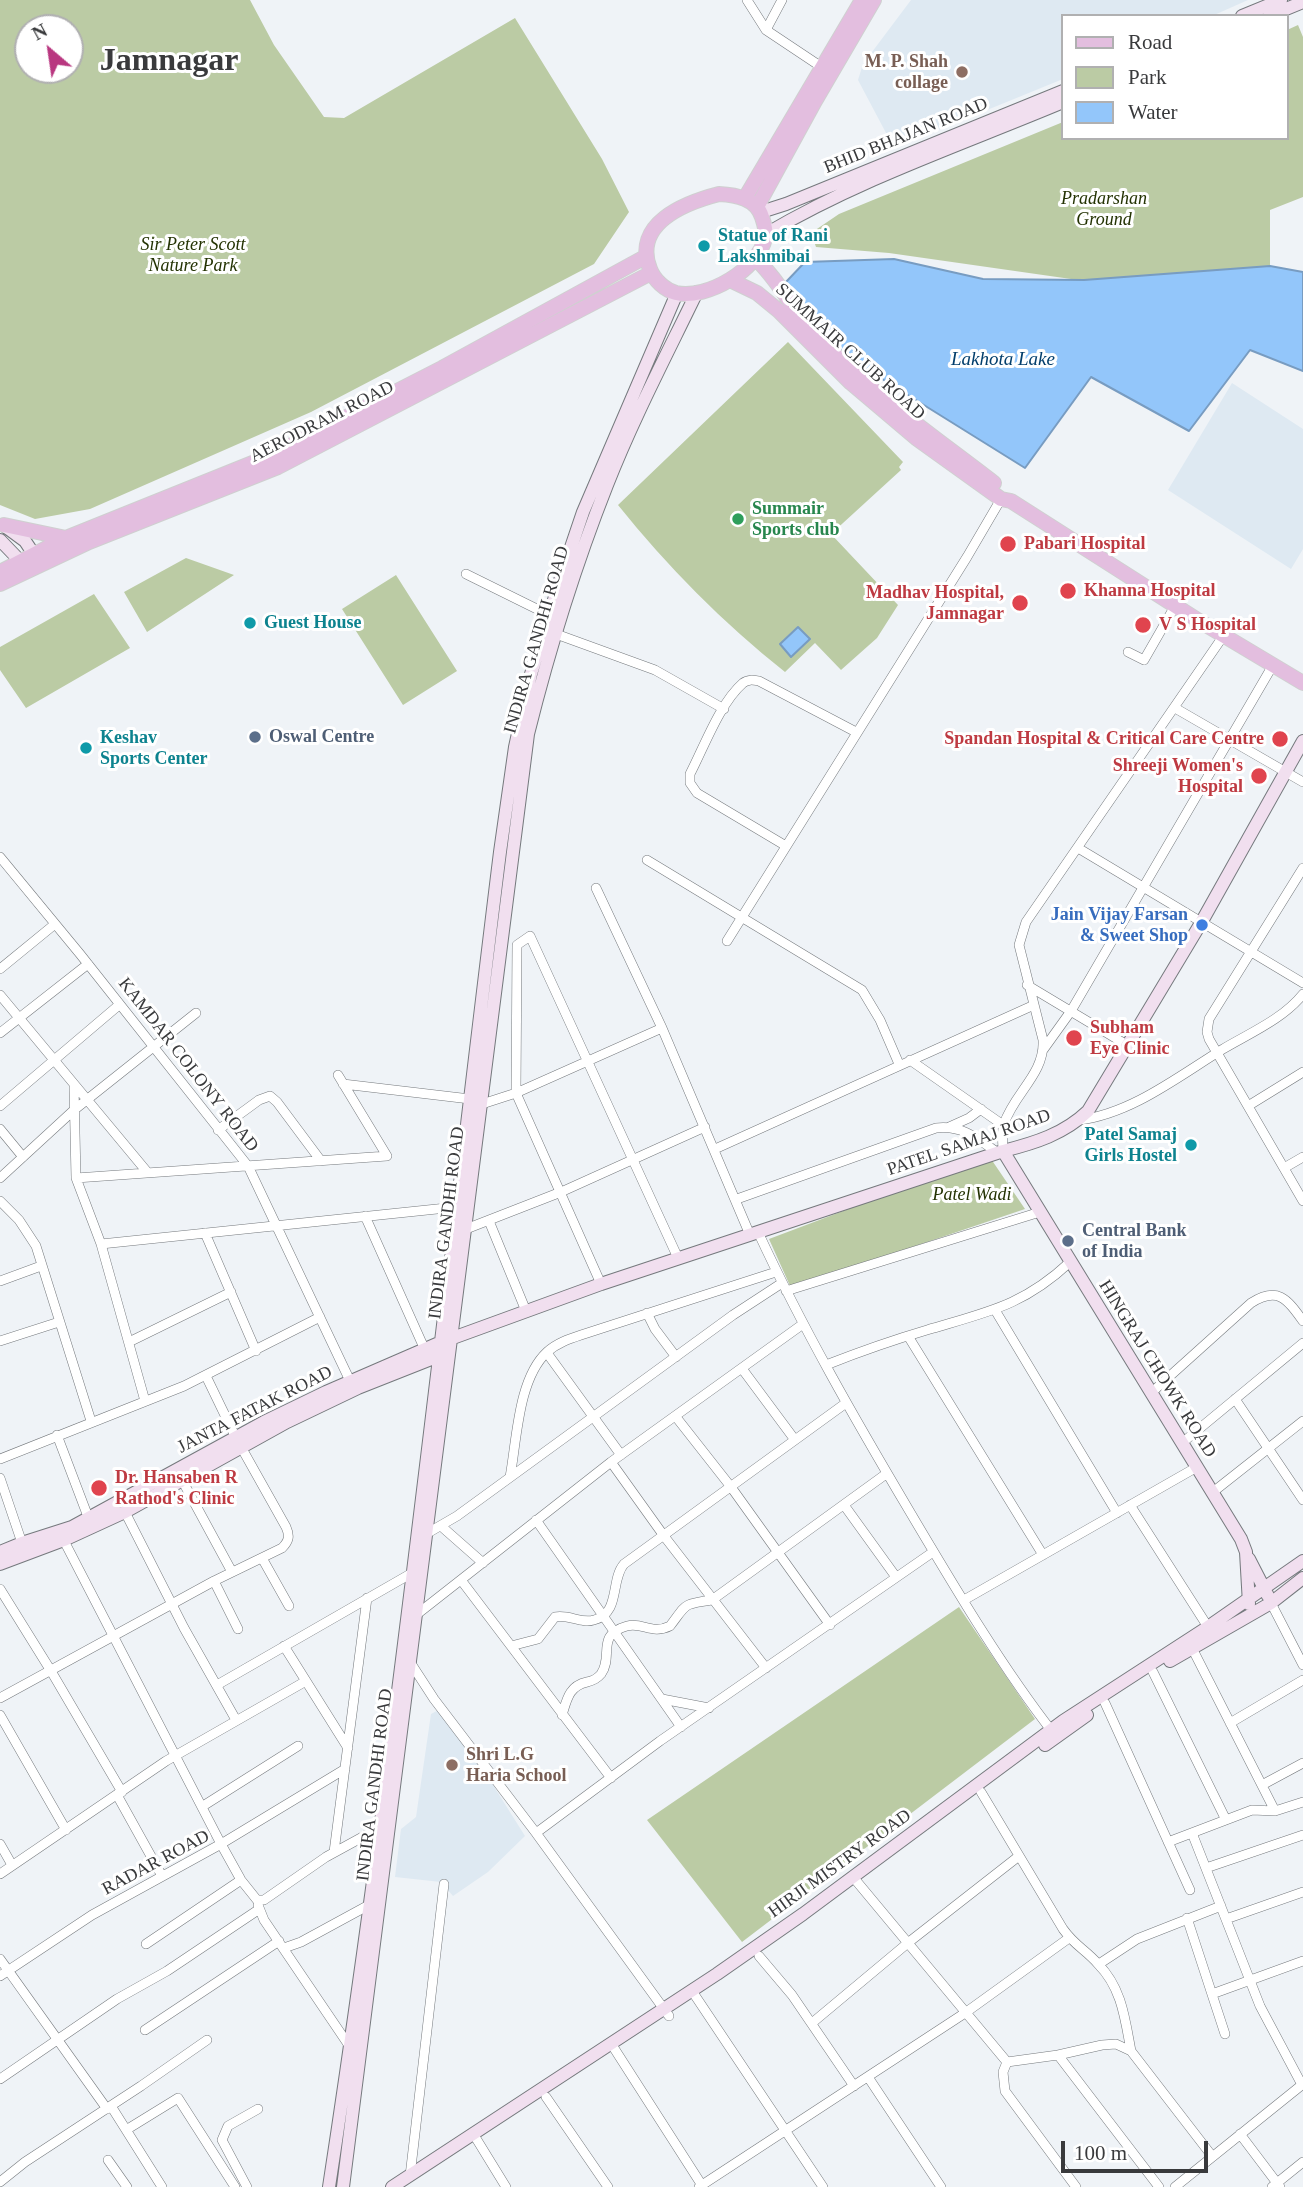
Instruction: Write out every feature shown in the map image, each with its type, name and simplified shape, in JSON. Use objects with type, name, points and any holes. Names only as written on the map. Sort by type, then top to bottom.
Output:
[{"type":"main road","points":[[745,198],[862,0]]},
{"type":"main road","points":[[759,210],[815,101],[874,0]]},
{"type":"main road","points":[[1247,14],[1281,0]]},
{"type":"main road","points":[[1274,14],[1302,2]]},
{"type":"main road","name":"BHID BHAJAN ROAD","points":[[759,210],[786,204],[1062,91]]},
{"type":"main road","name":"BHID BHAJAN ROAD","points":[[766,234],[842,193],[1062,102]]},
{"type":"main road","points":[[719,194],[745,198],[759,210],[766,234],[755,258],[730,280],[697,292],[677,293],[666,288],[651,273],[645,257],[646,243],[657,226],[686,205],[719,194]]},
{"type":"main road","name":"AERODRAM ROAD","points":[[0,584],[66,538],[270,456],[442,368],[645,257]]},
{"type":"main road","name":"SUMMAIR CLUB ROAD","points":[[755,258],[769,271],[811,330],[862,379],[1006,492],[1006,500]]},
{"type":"main road","name":"AERODRAM ROAD","points":[[0,572],[89,542],[278,467],[651,273]]},
{"type":"main road","name":"SUMMAIR CLUB ROAD","points":[[730,280],[757,293],[779,311],[851,383],[916,438],[1006,500],[1303,683]]},
{"type":"main road","name":"INDIRA GANDHI ROAD","points":[[329,2187],[379,1828],[405,1662],[416,1615],[421,1537],[445,1347],[456,1207],[476,1102],[531,722],[556,634],[607,484],[697,292]]},
{"type":"main road","name":"INDIRA GANDHI ROAD","points":[[445,1347],[466,1228],[476,1102],[515,747],[531,674],[583,512],[677,293]]},
{"type":"main road","points":[[2,524],[66,538]]},
{"type":"main road","points":[[2,524],[25,541],[31,562]]},
{"type":"main road","points":[[0,540],[31,562]]},
{"type":"main road","name":"PATEL SAMAJ ROAD","points":[[445,1347],[526,1311],[601,1284],[1000,1152],[1041,1141],[1079,1120],[1088,1111],[1201,923],[1303,741]]},
{"type":"main road","name":"HINGRAJ CHOWK ROAD","points":[[1000,1152],[1040,1212],[1241,1539],[1246,1552],[1248,1616]]},
{"type":"main road","points":[[352,1385],[445,1347]]},
{"type":"main road","name":"JANTA FATAK ROAD","points":[[0,1552],[22,1543],[61,1535],[91,1523],[239,1442],[264,1422],[352,1385],[425,1350],[445,1347]]},
{"type":"main road","points":[[91,1523],[125,1512],[182,1480],[239,1442]]},
{"type":"main road","points":[[0,1564],[61,1535]]},
{"type":"main road","name":"INDIRA GANDHI ROAD","points":[[343,2187],[405,1662],[405,1623],[412,1573],[421,1537]]},
{"type":"main road","points":[[1246,1552],[1271,1603]]},
{"type":"main road","name":"HIRJI MISTRY ROAD","points":[[695,1994],[759,1956],[856,1880],[1054,1733],[1303,1561]]},
{"type":"main road","name":"HIRJI MISTRY ROAD","points":[[392,2187],[409,2181],[476,2139],[695,1994],[981,1791],[1054,1733],[1271,1603],[1303,1578]]},
{"type":"main road","points":[[405,1623],[416,1615]]},
{"type":"main road","name":"HIRJI MISTRY ROAD","points":[[476,2139],[547,2097],[614,2048]]},
{"type":"street","points":[[747,0],[766,30],[823,68]]},
{"type":"street","points":[[766,30],[782,0]]},
{"type":"street","points":[[727,941],[856,732],[1006,500]]},
{"type":"street","points":[[466,574],[549,615]]},
{"type":"street","points":[[1128,652],[1144,660],[1175,606]]},
{"type":"street","points":[[556,634],[655,670],[723,709]]},
{"type":"street","points":[[1044,1050],[1019,945],[1021,933],[1224,635]]},
{"type":"street","points":[[949,1127],[973,1135],[1000,1152],[1003,1125],[1041,1062],[1044,1050],[1071,1011],[1273,665]]},
{"type":"street","points":[[786,846],[697,793],[690,783],[690,774],[723,709],[743,684],[750,680],[759,681],[856,732]]},
{"type":"street","points":[[1175,708],[1303,782]]},
{"type":"street","points":[[1077,848],[1303,983]]},
{"type":"street","name":"KAMDAR COLONY ROAD","points":[[0,857],[248,1166],[352,1385]]},
{"type":"street","points":[[647,860],[862,990],[880,1020],[899,1065]]},
{"type":"street","points":[[1303,868],[1209,1019],[1207,1032],[1303,1201]]},
{"type":"street","points":[[596,888],[754,1234],[886,1474],[964,1600],[1054,1733]]},
{"type":"street","points":[[0,969],[55,924]]},
{"type":"street","points":[[601,1284],[516,1093],[517,945],[530,936],[678,1258]]},
{"type":"street","points":[[0,1033],[88,964]]},
{"type":"street","points":[[1027,985],[1127,1045]]},
{"type":"street","points":[[1079,1120],[1108,1113],[1142,1097],[1287,1010],[1303,994]]},
{"type":"street","points":[[0,995],[148,1173]]},
{"type":"street","points":[[0,1106],[119,1005]]},
{"type":"street","points":[[715,1149],[1034,1005]]},
{"type":"street","points":[[0,1178],[74,1110],[195,1013]]},
{"type":"street","points":[[343,1084],[476,1102],[516,1093],[662,1028]]},
{"type":"street","points":[[910,1060],[1003,1125]]},
{"type":"street","points":[[1248,1106],[1303,1072]]},
{"type":"street","points":[[76,1178],[387,1156],[338,1074]]},
{"type":"street","points":[[74,1087],[76,1178],[101,1244],[145,1401]]},
{"type":"street","points":[[218,1130],[259,1100],[270,1096],[321,1161]]},
{"type":"street","points":[[737,1199],[936,1128],[949,1127],[981,1109]]},
{"type":"street","points":[[466,1228],[561,1192],[705,1127]]},
{"type":"street","points":[[0,1129],[23,1157]]},
{"type":"street","points":[[1284,1168],[1303,1157]]},
{"type":"street","points":[[0,1201],[29,1233],[36,1246],[92,1421]]},
{"type":"street","points":[[101,1244],[456,1207]]},
{"type":"street","points":[[421,1537],[441,1526],[733,1315],[784,1287],[1040,1212]]},
{"type":"street","points":[[365,1216],[425,1350]]},
{"type":"street","points":[[489,1221],[526,1311]]},
{"type":"street","points":[[205,1233],[256,1351]]},
{"type":"street","points":[[826,1365],[908,1336],[995,1310],[1029,1295],[1050,1281],[1070,1262]]},
{"type":"street","points":[[0,1281],[41,1266]]},
{"type":"street","points":[[510,1476],[525,1390],[537,1364],[547,1353],[565,1341],[776,1272]]},
{"type":"street","points":[[129,1342],[231,1292]]},
{"type":"street","points":[[1151,1393],[1260,1297],[1273,1294],[1282,1297],[1303,1321]]},
{"type":"street","points":[[995,1310],[1116,1513]]},
{"type":"street","points":[[647,1313],[655,1329],[677,1357]]},
{"type":"street","points":[[0,1459],[206,1376],[320,1317]]},
{"type":"street","points":[[0,1341],[59,1322]]},
{"type":"street","points":[[416,1615],[611,1462],[743,1370],[803,1324]]},
{"type":"street","points":[[908,1336],[1043,1555]]},
{"type":"street","points":[[1182,1443],[1303,1343]]},
{"type":"street","points":[[547,1353],[621,1455]]},
{"type":"street","points":[[743,1370],[795,1440]]},
{"type":"street","points":[[0,1698],[214,1581],[282,1548],[288,1542],[289,1534],[206,1376]]},
{"type":"street","points":[[1235,1399],[1303,1500]]},
{"type":"street","points":[[511,1646],[538,1639],[555,1617],[568,1616],[592,1621],[603,1616],[616,1595],[620,1569],[846,1403]]},
{"type":"street","points":[[676,1417],[731,1487],[830,1625]]},
{"type":"street","points":[[1213,1492],[1303,1421]]},
{"type":"street","points":[[57,1436],[91,1523]]},
{"type":"street","points":[[611,1462],[712,1600],[766,1668]]},
{"type":"street","points":[[964,1600],[1197,1467]]},
{"type":"street","points":[[562,1714],[570,1691],[575,1686],[599,1677],[603,1671],[608,1640],[614,1632],[630,1625],[655,1630],[670,1626],[681,1609],[687,1605],[712,1600],[886,1474]]},
{"type":"street","points":[[0,1478],[22,1543]]},
{"type":"street","points":[[182,1480],[232,1572]]},
{"type":"street","points":[[844,1505],[896,1577]]},
{"type":"street","points":[[1130,1505],[1208,1627]]},
{"type":"street","points":[[125,1512],[236,1720]]},
{"type":"street","points":[[536,1521],[681,1727]]},
{"type":"street","points":[[441,1526],[483,1563]]},
{"type":"street","points":[[61,1535],[222,1844],[345,1769]]},
{"type":"street","points":[[536,1833],[681,1727],[933,1552]]},
{"type":"street","points":[[262,1558],[289,1606]]},
{"type":"street","points":[[216,1685],[412,1573]]},
{"type":"street","points":[[461,1580],[611,1778]]},
{"type":"street","points":[[214,1581],[239,1629]]},
{"type":"street","points":[[0,1589],[51,1671],[162,1876]]},
{"type":"street","points":[[334,1852],[367,1598]]},
{"type":"street","points":[[1271,1603],[1303,1665]]},
{"type":"street","points":[[284,1646],[348,1748]]},
{"type":"street","points":[[1192,1648],[1275,1811]]},
{"type":"street","points":[[405,1662],[536,1833],[666,2013]]},
{"type":"street","points":[[1153,1672],[1226,1820]]},
{"type":"street","points":[[1230,1723],[1303,1680]]},
{"type":"street","points":[[0,1874],[176,1754],[306,1681]]},
{"type":"street","points":[[662,1699],[709,1708]]},
{"type":"street","points":[[1105,1703],[1190,1890]]},
{"type":"street","points":[[0,1715],[66,1830]]},
{"type":"street","points":[[203,1806],[298,1746]]},
{"type":"street","points":[[1262,1785],[1303,1763]]},
{"type":"street","points":[[981,1791],[1069,1938],[1099,1964],[1119,1995],[1131,2051]]},
{"type":"street","points":[[1168,1842],[1252,1810],[1275,1811],[1303,1801]]},
{"type":"street","points":[[0,2079],[117,1999],[167,1971],[334,1852],[379,1828]]},
{"type":"street","points":[[1175,2187],[1302,2085],[1250,1981],[1192,1833]]},
{"type":"street","points":[[1206,1868],[1303,1835]]},
{"type":"street","points":[[0,1844],[12,1866]]},
{"type":"street","name":"RADAR ROAD","points":[[4,1973],[92,1915],[222,1844],[281,1945],[350,2047]]},
{"type":"street","points":[[812,2023],[909,1942],[1019,1856]]},
{"type":"street","points":[[146,1944],[241,1880]]},
{"type":"street","points":[[856,1880],[1007,2062]]},
{"type":"street","points":[[409,2181],[444,1884]]},
{"type":"street","points":[[1226,1919],[1303,1892]]},
{"type":"street","points":[[145,2030],[281,1945],[301,1942],[369,1905]]},
{"type":"street","points":[[1099,1964],[1137,1939],[1221,1906]]},
{"type":"street","points":[[1187,1919],[1225,2034]]},
{"type":"street","points":[[614,2048],[701,2186],[965,2013],[1069,1938]]},
{"type":"street","points":[[759,1956],[812,2023],[854,2086]]},
{"type":"street","points":[[0,1959],[4,1973],[60,2040],[126,2130],[162,2187]]},
{"type":"street","points":[[1212,1994],[1303,1961]]},
{"type":"street","points":[[695,1994],[822,2187]]},
{"type":"street","points":[[0,2182],[25,2162],[207,2040]]},
{"type":"street","points":[[1007,2062],[1102,2045],[1124,2046],[1131,2051],[1212,2156]]},
{"type":"street","points":[[1058,2055],[1159,2187]]},
{"type":"street","points":[[1007,2062],[1003,2072],[1005,2091],[1076,2187]]},
{"type":"street","points":[[868,2077],[941,2187]]},
{"type":"street","points":[[547,2097],[608,2187]]},
{"type":"street","points":[[126,2130],[178,2098],[235,2187]]},
{"type":"street","points":[[247,2187],[222,2140],[228,2126],[258,2109]]},
{"type":"street","points":[[1240,2134],[1276,2186],[1303,2162]]},
{"type":"street","points":[[476,2139],[506,2187]]},
{"type":"street","points":[[108,2160],[127,2187]]},
{"type":"shaded area","name":"M. P. Shah collage","points":[[911,0],[1248,0],[1216,14],[1062,14],[1062,79],[894,148],[858,80],[863,64]]},
{"type":"shaded area","points":[[1232,383],[1303,429],[1303,549],[1291,569],[1168,490]]},
{"type":"shaded area","name":"Shri L.G Haria School","points":[[444,1707],[525,1836],[488,1872],[453,1896],[441,1882],[395,1877],[401,1829],[416,1817],[431,1714]]},
{"type":"green space","name":"Sir Peter Scott Nature Park","points":[[0,0],[250,0],[274,45],[324,117],[344,118],[515,18],[602,159],[629,212],[594,264],[311,412],[90,509],[35,519],[0,505]]},
{"type":"green space","name":"Pradarshan Ground","points":[[1298,25],[1303,37],[1303,197],[1270,210],[1270,266],[1175,281],[1085,281],[889,253],[816,247],[811,233],[839,214],[1062,122],[1062,140],[1289,140],[1289,29]]},
{"type":"green space","name":"Summair Sports club","points":[[788,342],[903,462],[899,467],[901,470],[831,534],[898,605],[877,638],[841,670],[815,643],[785,672],[697,593],[618,505]]},
{"type":"green space","points":[[186,558],[234,575],[147,632],[124,592]]},
{"type":"green space","points":[[396,575],[457,671],[403,705],[342,609]]},
{"type":"green space","points":[[94,594],[130,648],[26,708],[0,670],[0,647]]},
{"type":"green space","name":"Patel Wadi","points":[[989,1156],[1025,1209],[791,1288],[769,1239]]},
{"type":"green space","points":[[959,1607],[1035,1719],[742,1942],[647,1820]]},
{"type":"water","name":"Lakhota Lake","points":[[894,259],[983,279],[1084,280],[1270,266],[1303,272],[1303,371],[1250,350],[1189,431],[1091,377],[1025,468],[858,364],[801,316],[785,283],[805,262]]},
{"type":"water","points":[[798,627],[810,639],[791,657],[780,644]]},
{"type":"place","name":"M. P. Shah collage","points":[[962,72]]},
{"type":"place","name":"Statue of Rani Lakshmibai","points":[[704,246]]},
{"type":"place","name":"Summair Sports club","points":[[738,519]]},
{"type":"place","name":"Pabari Hospital","points":[[1008,544]]},
{"type":"place","name":"Khanna Hospital","points":[[1068,591]]},
{"type":"place","name":"Madhav Hospital, Jamnagar","points":[[1020,603]]},
{"type":"place","name":"Guest House","points":[[250,623]]},
{"type":"place","name":"V S Hospital","points":[[1143,625]]},
{"type":"place","name":"Oswal Centre","points":[[255,737]]},
{"type":"place","name":"Spandan Hospital & Critical Care Centre","points":[[1280,739]]},
{"type":"place","name":"Keshav Sports Center","points":[[86,748]]},
{"type":"place","name":"Shreeji Women's Hospital","points":[[1259,776]]},
{"type":"place","name":"Jain Vijay Farsan & Sweet Shop","points":[[1202,925]]},
{"type":"place","name":"Subham Eye Clinic","points":[[1074,1038]]},
{"type":"place","name":"Patel Samaj Girls Hostel","points":[[1191,1145]]},
{"type":"place","name":"Central Bank of India","points":[[1068,1241]]},
{"type":"place","name":"Dr. Hansaben R Rathod's Clinic","points":[[99,1488]]},
{"type":"place","name":"Shri L.G Haria School","points":[[452,1765]]},
{"type":"district","name":"Jamnagar","points":[[169,62]]}]
